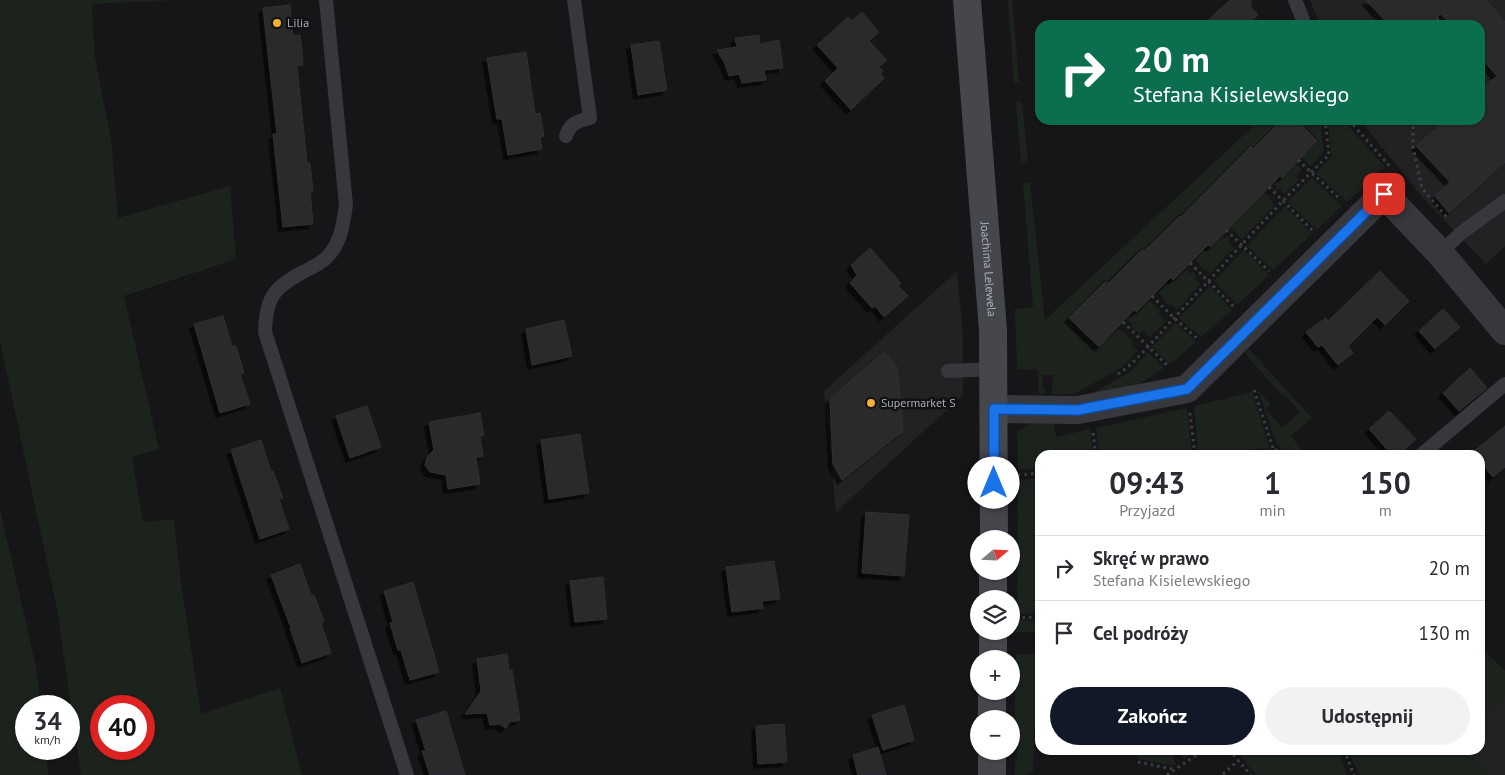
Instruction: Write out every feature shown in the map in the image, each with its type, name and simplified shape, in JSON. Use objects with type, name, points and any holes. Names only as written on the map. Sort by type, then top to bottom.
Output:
[{"type":"street","name":"Joachima Lelewela","points":[[967,0],[993,330],[994,530]]},
{"type":"street","points":[[994,409],[1078,410],[1187,389],[1384,194],[1440,253],[1505,331]]},
{"type":"street","points":[[992,760],[992,775]]},
{"type":"lane","points":[[326,0],[346,205],[343,227],[336,244],[326,258],[278,288],[270,299],[266,312],[265,332],[407,775]]},
{"type":"lane","points":[[566,136],[568,128],[577,121],[590,118],[574,0]]},
{"type":"lane","points":[[1295,0],[1303,20]]},
{"type":"lane","points":[[1440,253],[1460,233],[1505,202]]},
{"type":"lane","points":[[948,371],[993,369]]},
{"type":"lane","points":[[1427,450],[1505,384]]},
{"type":"path","points":[[1116,375],[1124,370],[1174,318],[1310,172],[1330,155],[1326,125]]},
{"type":"path","points":[[1413,125],[1413,147],[1422,188],[1460,233]]},
{"type":"path","points":[[1298,160],[1345,204]]},
{"type":"path","points":[[1269,187],[1315,232]]},
{"type":"path","points":[[1226,230],[1271,273]]},
{"type":"path","points":[[1190,263],[1235,307]]},
{"type":"path","points":[[1152,296],[1199,340]]},
{"type":"path","points":[[1123,322],[1167,365]]},
{"type":"path","points":[[1187,389],[1194,450]]},
{"type":"path","points":[[1254,390],[1274,450],[1278,450]]},
{"type":"path","points":[[1013,476],[1035,474]]},
{"type":"path","points":[[1020,618],[1035,617]]},
{"type":"path","points":[[1167,775],[1196,755]]},
{"type":"path","points":[[1233,755],[1251,775]]},
{"type":"path","points":[[1346,755],[1354,775]]},
{"type":"path","points":[[1223,774],[1238,761]]},
{"type":"path","points":[[1138,762],[1173,770]]},
{"type":"shaded area","points":[[0,0],[178,0],[92,4],[95,58],[111,139],[118,218],[230,186],[236,259],[124,296],[159,449],[132,457],[143,522],[174,519],[181,583],[201,714],[280,688],[302,775],[81,775],[79,760],[80,695],[69,695],[57,609],[0,341]]},
{"type":"shaded area","points":[[1008,0],[1012,0],[1019,82],[1014,83]]},
{"type":"shaded area","points":[[1310,0],[1505,0],[1505,246],[1486,264],[1424,199],[1364,125],[1485,125],[1485,20],[1318,20]]},
{"type":"shaded area","points":[[1016,102],[1022,102],[1028,161],[1021,162]]},
{"type":"shaded area","points":[[1255,125],[1275,125],[1253,147],[1250,145],[1181,215],[1179,214],[1144,249],[1141,248],[1107,282],[1104,280],[1068,318],[1099,349],[1119,329],[1134,342],[1131,344],[1138,351],[1121,368],[1074,394],[1052,394],[1053,375],[1043,375],[1042,388],[1046,388],[1045,394],[1038,393],[1038,370],[1017,369],[1015,309],[1033,307],[1023,183],[1030,182],[1045,320]]},
{"type":"shaded area","points":[[1302,125],[1321,125],[1324,151],[1311,166],[1302,158],[1319,140]]},
{"type":"shaded area","points":[[1328,125],[1347,125],[1385,167],[1347,202],[1316,173],[1332,156]]},
{"type":"shaded area","points":[[1296,165],[1302,170],[1296,176],[1299,179],[1285,194],[1280,189],[1277,190],[1274,184]]},
{"type":"shaded area","points":[[1312,178],[1342,206],[1317,230],[1288,202]]},
{"type":"shaded area","points":[[1264,193],[1271,196],[1269,199],[1275,205],[1242,239],[1231,228]]},
{"type":"shaded area","points":[[1285,206],[1312,234],[1273,270],[1247,246]]},
{"type":"shaded area","points":[[1227,236],[1230,239],[1228,242],[1234,248],[1210,273],[1205,268],[1203,270],[1196,260],[1208,247],[1211,249],[1223,237],[1226,238]]},
{"type":"shaded area","points":[[1244,250],[1269,275],[1237,305],[1214,281]]},
{"type":"shaded area","points":[[1187,270],[1191,274],[1193,272],[1196,275],[1194,278],[1200,284],[1177,310],[1171,304],[1169,306],[1159,293],[1171,280],[1174,282]]},
{"type":"shaded area","points":[[957,271],[963,336],[963,395],[836,512],[824,391]]},
{"type":"shaded area","points":[[1210,286],[1232,310],[1201,337],[1179,318]]},
{"type":"shaded area","points":[[1149,301],[1161,310],[1158,313],[1166,321],[1150,337],[1143,331],[1140,334],[1131,326],[1132,324],[1128,320],[1134,313],[1136,315]]},
{"type":"shaded area","points":[[1176,323],[1196,342],[1170,364],[1152,347]]},
{"type":"shaded area","points":[[1248,348],[1312,418],[1291,436],[1302,450],[1281,450],[1276,443],[1258,390],[1271,405],[1266,409],[1282,428],[1300,412],[1245,354]]},
{"type":"shaded area","points":[[1148,352],[1164,368],[1127,392],[1082,399],[1130,372]]},
{"type":"shaded area","points":[[1252,392],[1270,448],[1198,450],[1194,406]]},
{"type":"shaded area","points":[[1187,408],[1191,450],[1098,450],[1096,428]]},
{"type":"shaded area","points":[[1052,417],[1056,437],[1090,429],[1092,450],[1035,450],[1035,468],[1018,470],[1017,431],[1041,418]]},
{"type":"shaded area","points":[[1035,478],[1035,613],[1020,614],[1020,590],[1017,590],[1017,580],[1020,580],[1020,530],[1018,530],[1018,480]]},
{"type":"shaded area","points":[[0,509],[36,667],[40,695],[15,695],[15,760],[47,760],[48,775],[0,775]]},
{"type":"shaded area","points":[[1020,620],[1035,621],[1035,632],[1020,632]]},
{"type":"shaded area","points":[[1485,651],[1505,671],[1505,696],[1485,715]]},
{"type":"shaded area","points":[[1020,654],[1035,654],[1033,771],[1026,775],[1015,775],[1015,760],[1020,760],[1020,710],[1015,710],[1015,700],[1020,700]]},
{"type":"shaded area","points":[[1505,696],[1505,775],[1488,775],[1470,755],[1485,755],[1485,715]]},
{"type":"shaded area","points":[[1138,755],[1176,755],[1172,757],[1176,764],[1173,765],[1138,759]]},
{"type":"shaded area","points":[[1181,755],[1190,755],[1184,759]]},
{"type":"shaded area","points":[[1240,755],[1340,755],[1347,775],[1256,775]]},
{"type":"shaded area","points":[[1350,755],[1470,755],[1488,775],[1360,775]]},
{"type":"building","points":[[1230,0],[1251,1],[1251,7],[1258,15],[1252,20],[1208,20]]},
{"type":"building","points":[[1366,0],[1486,0],[1505,22],[1505,162],[1449,213],[1435,196],[1450,182],[1416,146],[1440,125],[1485,125],[1485,87],[1497,76],[1485,63],[1485,20],[1446,20],[1441,14],[1434,20],[1384,20]]},
{"type":"building","points":[[290,5],[293,36],[300,35],[302,51],[303,65],[297,66],[307,163],[310,163],[313,191],[310,192],[313,224],[283,227],[273,134],[277,134],[263,8]]},
{"type":"building","points":[[862,12],[879,32],[869,41],[887,60],[879,67],[883,71],[880,74],[884,78],[851,110],[825,81],[838,68],[817,45],[848,17],[852,21]]},
{"type":"building","points":[[759,35],[760,44],[779,40],[783,68],[764,70],[766,80],[742,83],[739,74],[729,76],[717,50],[737,47],[735,38]]},
{"type":"building","points":[[659,41],[667,90],[638,95],[631,45]]},
{"type":"building","points":[[526,52],[535,114],[540,113],[544,136],[540,137],[542,149],[508,155],[502,119],[497,119],[487,58]]},
{"type":"building","points":[[1277,125],[1301,125],[1317,141],[1211,247],[1208,245],[1173,280],[1171,277],[1136,312],[1134,310],[1099,347],[1069,318],[1105,282],[1108,284],[1142,250],[1144,251],[1181,217],[1251,146],[1253,149]]},
{"type":"building","points":[[870,248],[901,283],[898,286],[908,296],[884,317],[875,306],[872,308],[850,283],[857,275],[851,265]]},
{"type":"building","points":[[1380,271],[1409,301],[1385,325],[1377,317],[1348,346],[1353,353],[1338,365],[1322,345],[1318,347],[1306,332],[1326,318],[1328,321]]},
{"type":"building","points":[[1443,309],[1460,327],[1435,349],[1419,331]]},
{"type":"building","points":[[223,316],[232,346],[236,346],[244,373],[240,374],[250,404],[220,413],[194,324]]},
{"type":"building","points":[[564,320],[572,356],[532,365],[526,329]]},
{"type":"building","points":[[884,352],[897,367],[903,431],[842,480],[833,464],[830,399]]},
{"type":"building","points":[[1470,368],[1487,388],[1459,411],[1443,393]]},
{"type":"building","points":[[367,406],[381,447],[350,458],[336,416]]},
{"type":"building","points":[[1389,411],[1416,439],[1404,450],[1388,450],[1369,429]]},
{"type":"building","points":[[480,413],[484,435],[480,436],[483,456],[476,457],[480,484],[448,489],[446,475],[430,472],[425,465],[427,457],[434,450],[429,422]]},
{"type":"building","points":[[1505,426],[1505,467],[1493,477],[1485,468],[1485,450],[1476,450]]},
{"type":"building","points":[[580,434],[589,493],[549,499],[541,440]]},
{"type":"building","points":[[261,440],[271,472],[273,471],[283,498],[279,499],[289,529],[260,539],[231,450]]},
{"type":"building","points":[[866,512],[909,515],[904,576],[862,573]]},
{"type":"building","points":[[774,561],[780,599],[762,601],[763,608],[732,612],[726,567]]},
{"type":"building","points":[[300,564],[311,595],[314,595],[324,621],[321,623],[331,653],[302,663],[271,575]]},
{"type":"building","points":[[603,577],[607,619],[575,622],[570,581]]},
{"type":"building","points":[[413,582],[439,672],[410,680],[390,623],[393,622],[384,591]]},
{"type":"building","points":[[507,654],[509,670],[512,670],[520,720],[510,722],[506,728],[499,724],[490,725],[487,713],[465,714],[481,691],[477,659]]},
{"type":"building","points":[[904,705],[914,740],[883,750],[872,715]]},
{"type":"building","points":[[446,711],[465,775],[430,775],[422,751],[426,751],[416,720]]},
{"type":"building","points":[[784,724],[787,762],[758,764],[756,726]]},
{"type":"building","points":[[878,747],[886,775],[858,775],[853,755]]},
{"type":"place","name":"Lilia","points":[[277,23]]},
{"type":"place","name":"Supermarket S","points":[[871,403]]},
{"type":"route","points":[[994,483],[994,409],[1078,410],[1187,389],[1384,194]]}]
